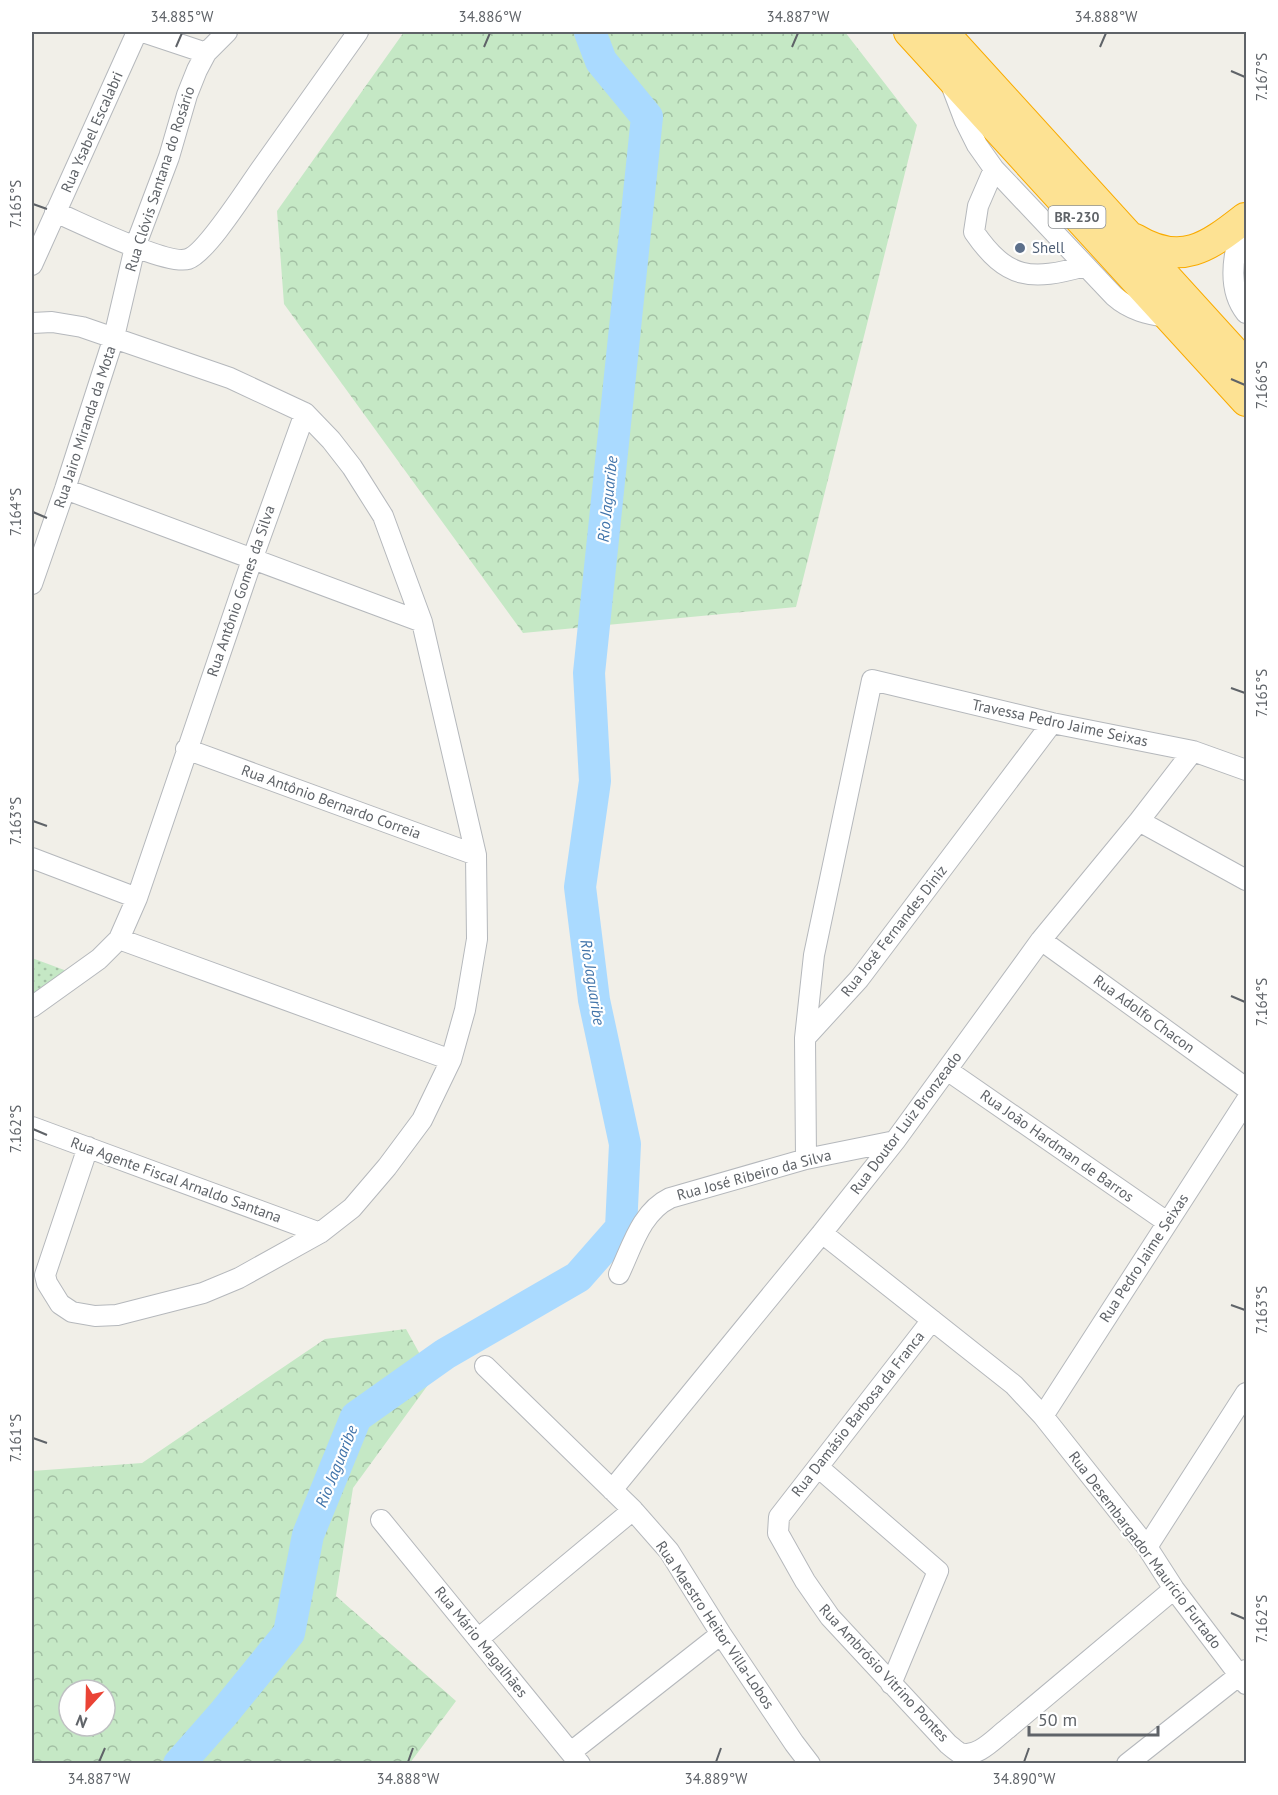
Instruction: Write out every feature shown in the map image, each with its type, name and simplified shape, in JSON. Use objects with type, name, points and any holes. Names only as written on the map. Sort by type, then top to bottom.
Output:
[{"type":"highway","name":"BR-230","points":[[909,32],[1246,401]]},
{"type":"highway","name":"BR-230","points":[[942,32],[1246,365]]},
{"type":"highway","points":[[1126,234],[1148,247],[1183,254],[1208,245],[1246,217]]},
{"type":"street","name":"Rua Ysabel Escalabri","points":[[32,265],[137,32]]},
{"type":"street","points":[[143,32],[206,53]]},
{"type":"street","name":"Rua Clóvis Santana do Rosário","points":[[114,337],[135,247],[169,157],[187,95],[206,53],[227,32]]},
{"type":"street","points":[[56,212],[135,247],[177,260],[188,259],[199,252],[226,218],[358,32]]},
{"type":"street","points":[[948,76],[965,121],[977,145],[994,169],[1125,306],[1142,313],[1170,318]]},
{"type":"street","points":[[994,169],[978,206],[974,232],[987,251],[1010,270],[1034,276],[1057,274],[1085,266]]},
{"type":"street","points":[[1246,217],[1236,244],[1233,277],[1236,292],[1246,313]]},
{"type":"street","points":[[32,323],[52,322],[82,327],[230,378],[305,413],[331,440],[352,467],[383,516],[422,622],[476,855],[477,939],[465,1010],[451,1060],[422,1120],[387,1167],[352,1208],[320,1233],[239,1278],[212,1289],[117,1315],[95,1316],[72,1312],[60,1304],[38,1273],[88,1148]]},
{"type":"street","name":"Rua Jairo Miranda da Mota","points":[[32,584],[114,337]]},
{"type":"street","name":"Rua Antônio Gomes da Silva","points":[[32,1007],[89,966],[119,939],[137,898],[186,749],[305,413]]},
{"type":"street","points":[[65,489],[422,622]]},
{"type":"street","name":"Travessa Pedro Jaime Seixas","points":[[805,1038],[814,955],[872,680],[1052,723],[1193,751],[1246,770]]},
{"type":"street","name":"Rua José Fernandes Diniz","points":[[805,1038],[859,979],[1052,723]]},
{"type":"street","name":"Rua Antônio Bernardo Correia","points":[[186,749],[476,855]]},
{"type":"street","name":"Rua Doutor Luiz Bronzeado","points":[[612,1491],[895,1141],[1041,940],[1193,751]]},
{"type":"street","points":[[1139,821],[1246,880]]},
{"type":"street","points":[[32,858],[137,898]]},
{"type":"street","points":[[119,939],[451,1060]]},
{"type":"street","name":"Rua Adolfo Chacon","points":[[1041,940],[1246,1088]]},
{"type":"street","points":[[805,1038],[806,1159]]},
{"type":"street","name":"Rua João Hardman de Barros","points":[[947,1070],[1167,1222]]},
{"type":"street","name":"Rua Pedro Jaime Seixas","points":[[1043,1416],[1246,1101]]},
{"type":"street","name":"Rua Agente Fiscal Arnaldo Santana","points":[[32,1127],[320,1233]]},
{"type":"street","name":"Rua José Ribeiro da Silva","points":[[619,1274],[647,1216],[659,1203],[806,1159],[895,1141]]},
{"type":"street","name":"Rua Desembargador Maurício Furtado","points":[[822,1233],[1014,1385],[1043,1416],[1147,1547],[1174,1589],[1244,1677]]},
{"type":"street","name":"Rua Damásio Barbosa da Franca","points":[[784,1509],[932,1320]]},
{"type":"street","name":"Rua Maestro Heitor Villa-Lobos","points":[[485,1366],[633,1510],[669,1551],[721,1634],[810,1764]]},
{"type":"street","points":[[1147,1547],[1246,1393]]},
{"type":"street","points":[[818,1467],[938,1571],[891,1684]]},
{"type":"street","name":"Rua Ambrósio Vitrino Pontes","points":[[784,1509],[779,1517],[778,1533],[805,1581],[830,1617],[948,1744],[960,1753],[970,1753],[981,1749],[1174,1589]]},
{"type":"street","points":[[478,1639],[633,1510]]},
{"type":"street","name":"Rua Mário Magalhães","points":[[381,1520],[575,1758]]},
{"type":"street","points":[[575,1758],[721,1634]]},
{"type":"street","points":[[1127,1764],[1244,1677]]},
{"type":"green space","points":[[404,32],[845,32],[917,125],[796,607],[523,633],[284,304],[277,211]]},
{"type":"green space","points":[[32,958],[75,974],[32,1000]]},
{"type":"green space","points":[[406,1329],[433,1378],[353,1488],[336,1596],[456,1701],[410,1763],[32,1763],[32,1471],[142,1463],[325,1339]]},
{"type":"waterway","name":"Rio Jaguaribe","points":[[179,1764],[289,1633],[308,1535],[356,1417],[445,1354],[578,1277],[621,1228],[625,1144],[594,1000],[580,887],[595,781],[589,673],[647,117],[601,61],[590,32]]},
{"type":"place","name":"Shell","points":[[1020,248]]}]
